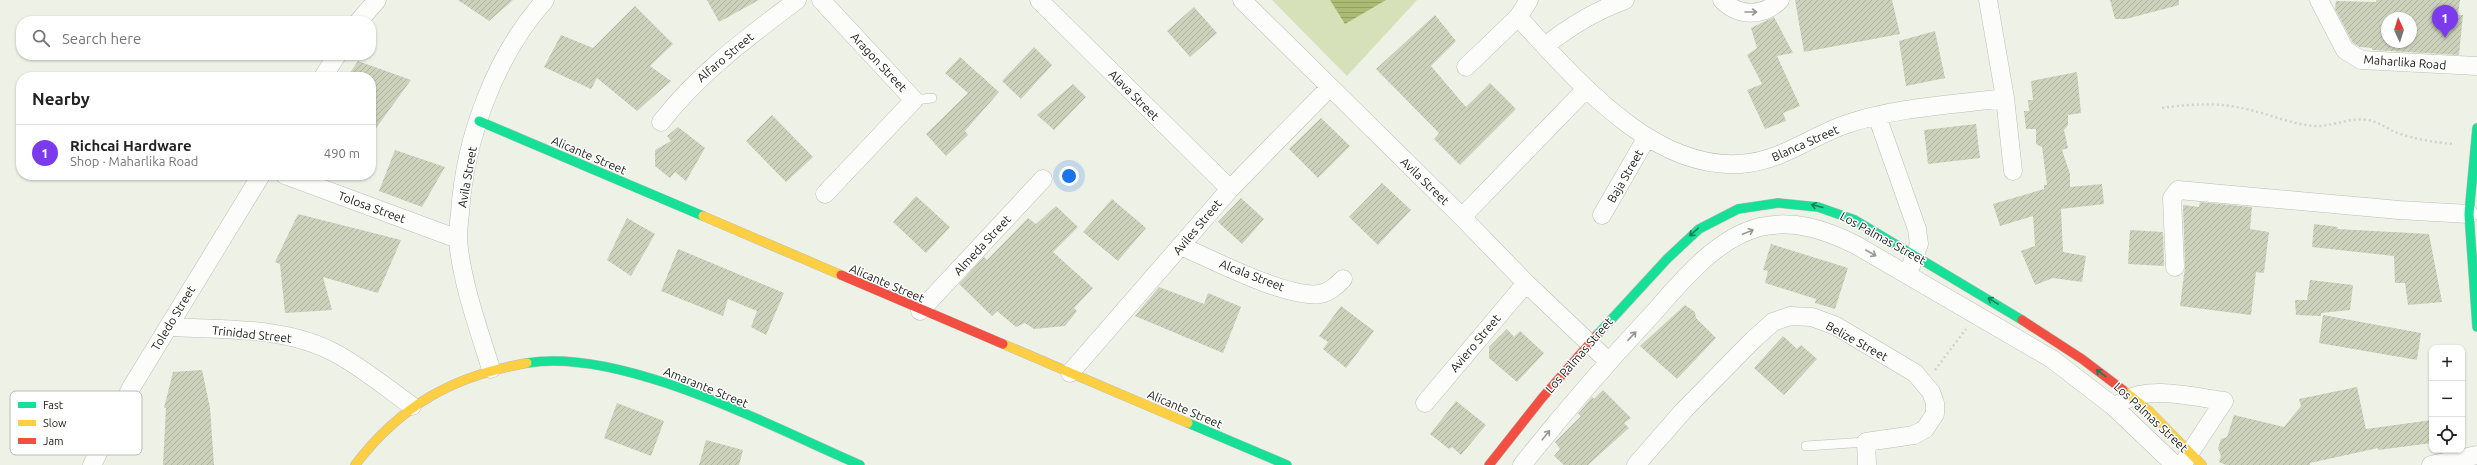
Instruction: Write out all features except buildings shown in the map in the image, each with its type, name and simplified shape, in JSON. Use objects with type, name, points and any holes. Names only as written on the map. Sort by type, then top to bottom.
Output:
[{"type":"street","points":[[363,16],[377,0]]},
{"type":"street","name":"Avila Street","points":[[491,368],[472,306],[458,239],[461,194],[479,121],[494,82],[512,46],[534,13],[546,0]]},
{"type":"street","name":"Alfaro Street","points":[[661,122],[678,99],[716,62],[797,0]]},
{"type":"street","name":"Aragon Street","points":[[821,0],[914,100],[825,194]]},
{"type":"street","name":"Alava Street","points":[[1039,0],[1230,189]]},
{"type":"street","name":"Avila Street","points":[[1242,0],[1462,217],[1526,283],[1589,342],[1608,362]]},
{"type":"street","points":[[1466,67],[1518,17],[1530,0]]},
{"type":"street","points":[[1545,46],[1566,29],[1625,0]]},
{"type":"street","points":[[1722,0],[1738,11],[1750,13],[1762,12],[1780,0]]},
{"type":"street","points":[[1988,0],[2005,98],[2013,171]]},
{"type":"street","name":"Maharlika Road","points":[[2319,0],[2345,50],[2361,60],[2477,66]]},
{"type":"street","name":"Blanca Street","points":[[1518,17],[1586,89],[1647,137],[1673,152],[1700,160],[1748,164],[1772,158],[1847,124],[1877,116],[2005,98]]},
{"type":"street","points":[[326,72],[334,60]]},
{"type":"street","name":"Aviles Street","points":[[1070,373],[1230,189],[1330,88]]},
{"type":"street","points":[[1462,217],[1586,89]]},
{"type":"street","points":[[1877,116],[1915,223],[1919,244],[1916,256],[1906,274]]},
{"type":"street","name":"Alicante Street","points":[[479,121],[1286,465]]},
{"type":"street","points":[[2477,128],[2469,214],[2477,327]]},
{"type":"street","name":"Baja Street","points":[[1602,215],[1647,137]]},
{"type":"street","name":"Almeda Street","points":[[920,310],[1043,179]]},
{"type":"street","name":"Toledo Street","points":[[129,391],[258,180]]},
{"type":"street","name":"Tolosa Street","points":[[299,180],[458,239]]},
{"type":"street","points":[[2175,266],[2172,198],[2178,190],[2399,210],[2469,214]]},
{"type":"street","name":"Los Palmas Street","points":[[1494,458],[1589,342],[1681,244],[1702,225],[1726,213],[1753,205],[1781,202],[1807,204],[1835,211],[1916,256],[2034,326],[2132,396],[2191,461]]},
{"type":"street","name":"Los Palmas Street","points":[[1522,465],[1608,362],[1705,260],[1739,235],[1760,227],[1784,224],[1806,226],[1831,233],[1977,314],[2052,359],[2113,406],[2175,465]]},
{"type":"street","name":"Alcala Street","points":[[1182,246],[1279,287],[1310,294],[1330,291],[1343,279]]},
{"type":"street","name":"Aviero Street","points":[[1425,403],[1526,283]]},
{"type":"street","name":"Belize Street","points":[[1636,465],[1684,410],[1754,339],[1773,322],[1790,316],[1812,317],[1836,326],[1915,373],[1925,383],[1935,403],[1933,418],[1925,429],[1914,435],[1866,442]]},
{"type":"street","name":"Trinidad Street","points":[[168,327],[254,332],[308,342],[338,354],[412,406]]},
{"type":"street","name":"Amarante Street","points":[[355,465],[386,428],[412,406],[436,391],[491,368],[529,362],[556,362],[588,363],[624,369],[681,387],[860,465]]},
{"type":"street","points":[[2113,406],[2132,396],[2166,394],[2224,401],[2191,461]]},
{"type":"street","points":[[1866,442],[1867,465]]},
{"type":"street","name":"Toledo Street","points":[[92,465],[97,455]]},
{"type":"street","points":[[2431,465],[2452,463],[2477,455]]},
{"type":"street","points":[[1494,458],[1516,465]]},
{"type":"lane","points":[[914,100],[932,98]]},
{"type":"lane","points":[[1806,446],[1866,442]]},
{"type":"path","points":[[2162,108],[2188,104],[2245,108],[2316,126],[2350,118],[2368,120],[2379,122],[2394,132],[2451,143]]},
{"type":"path","points":[[1925,383],[1977,314]]},
{"type":"shaded area","points":[[1272,0],[1417,0],[1347,76]]},
{"type":"shaded area","points":[[1330,0],[1386,0],[1345,24]]},
{"type":"traffic: fast","points":[[479,121],[703,216]]},
{"type":"traffic: fast","points":[[2477,128],[2469,214],[2477,327]]},
{"type":"traffic: fast","points":[[1597,335],[1667,259],[1699,229],[1738,209],[1778,203],[1818,207],[1855,220],[2022,320]]},
{"type":"traffic: fast","points":[[527,363],[565,361],[607,367],[651,378],[741,412],[860,465]]},
{"type":"traffic: fast","points":[[1188,423],[1287,465]]},
{"type":"traffic: slow","points":[[703,216],[841,275]]},
{"type":"traffic: slow","points":[[1003,344],[1188,423]]},
{"type":"traffic: slow","points":[[355,465],[391,426],[430,396],[475,376],[527,363]]},
{"type":"traffic: slow","points":[[2123,390],[2149,411],[2202,465]]},
{"type":"traffic: jam","points":[[841,275],[1003,344]]},
{"type":"traffic: jam","points":[[2022,320],[2082,359],[2123,390]]},
{"type":"traffic: jam","points":[[1489,465],[1542,398],[1597,335]]},
{"type":"place","name":"Richcai Hardware","points":[[2445,38]]}]
